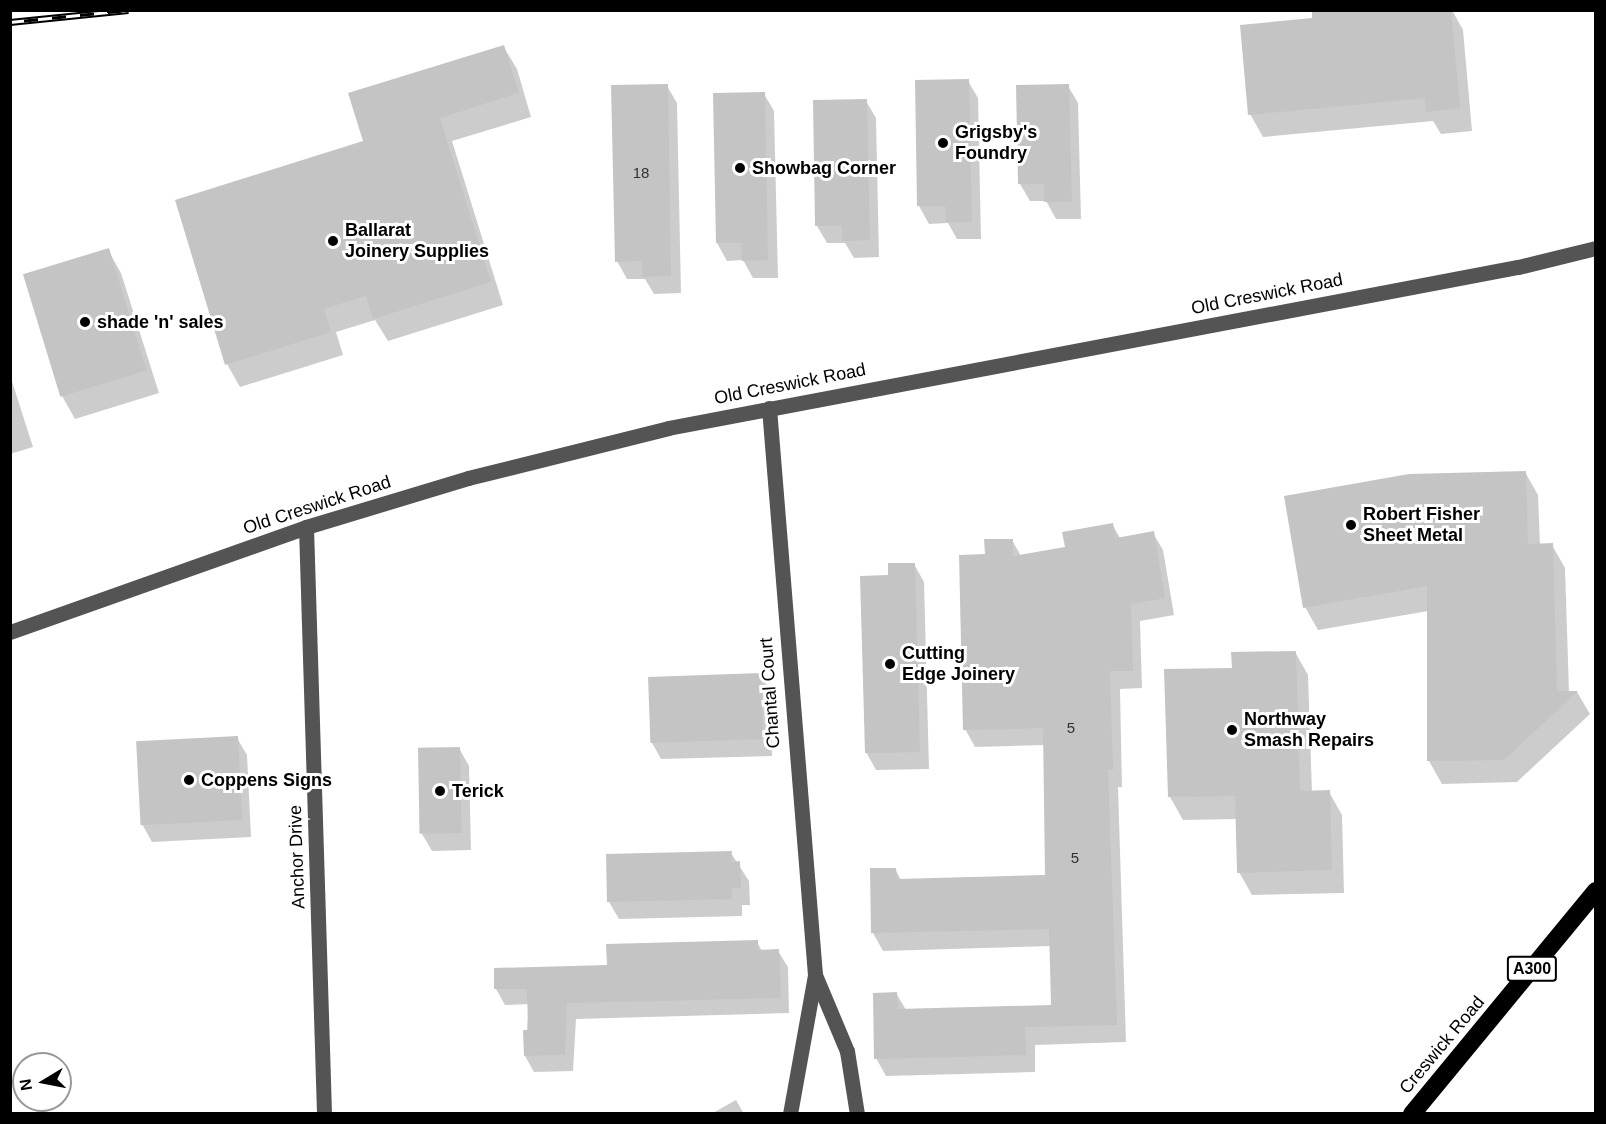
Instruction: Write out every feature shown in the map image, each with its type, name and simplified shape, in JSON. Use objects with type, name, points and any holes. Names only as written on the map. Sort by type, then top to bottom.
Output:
[{"type":"highway","name":"Creswick Road","points":[[1412,1113],[1596,891]]},
{"type":"street","name":"Old Creswick Road","points":[[10,632],[306,526],[468,478],[769,408],[1518,267],[1596,249]]},
{"type":"street","name":"Chantal Court","points":[[769,408],[815,975],[790,1113]]},
{"type":"street","name":"Anchor Drive","points":[[306,526],[324,1113]]},
{"type":"street","name":"Chantal Court","points":[[815,975],[847,1051],[857,1113]]},
{"type":"building","points":[[1451,10],[1460,108],[1426,112],[1425,98],[1248,115],[1240,25],[1312,18],[1312,11]]},
{"type":"building","name":"Ballarat Joinery Supplies","points":[[504,45],[519,93],[440,118],[491,282],[373,319],[366,296],[324,309],[331,332],[225,365],[175,200],[363,141],[348,93]]},
{"type":"building","name":"Grigsby's Foundry","points":[[969,79],[972,222],[946,222],[945,206],[917,206],[915,80]]},
{"type":"building","points":[[668,84],[671,276],[642,277],[642,261],[615,262],[611,85]]},
{"type":"building","points":[[1069,84],[1072,202],[1044,202],[1044,184],[1018,184],[1016,85]]},
{"type":"building","name":"Showbag Corner","points":[[765,92],[768,260],[742,261],[741,243],[716,243],[713,93]]},
{"type":"building","points":[[867,99],[870,240],[842,241],[842,226],[815,226],[813,100]]},
{"type":"building","name":"shade 'n' sales","points":[[109,248],[146,370],[60,397],[23,274]]},
{"type":"building","points":[[1526,471],[1528,544],[1553,543],[1557,691],[1578,691],[1504,760],[1427,761],[1427,586],[1303,608],[1284,496],[1409,474]]},
{"type":"building","points":[[1113,523],[1116,538],[1154,531],[1165,598],[1131,604],[1133,671],[1110,671],[1113,770],[1108,770],[1117,1025],[1025,1027],[1026,1055],[874,1059],[873,993],[897,992],[898,1009],[1051,1005],[1049,929],[871,933],[870,868],[896,868],[897,879],[1045,875],[1043,728],[963,730],[959,555],[985,554],[984,539],[1013,539],[1013,556],[1065,547],[1062,532]]},
{"type":"building","name":"Cutting Edge Joinery","points":[[888,563],[915,563],[920,752],[865,753],[860,576],[888,575]]},
{"type":"building","name":"Northway Smash Repairs","points":[[1296,651],[1300,791],[1330,790],[1332,870],[1237,873],[1235,796],[1168,797],[1164,669],[1232,668],[1231,652]]},
{"type":"building","points":[[761,673],[763,739],[650,743],[648,677]]},
{"type":"building","name":"Coppens Signs","points":[[238,736],[242,820],[141,825],[136,741]]},
{"type":"building","name":"Terick","points":[[460,747],[462,833],[420,834],[418,748]]},
{"type":"building","points":[[732,851],[731,862],[740,861],[741,888],[732,888],[732,899],[607,902],[606,854]]},
{"type":"building","points":[[758,940],[758,950],[779,949],[781,998],[567,1003],[565,1055],[524,1056],[523,1030],[528,1030],[527,989],[494,989],[494,968],[607,965],[606,944]]},
{"type":"railway","points":[[10,22],[128,10]]},
{"type":"place","name":"Grigsby's Foundry","points":[[943,143]]},
{"type":"place","name":"Showbag Corner","points":[[740,168]]},
{"type":"place","name":"Ballarat Joinery Supplies","points":[[333,241]]},
{"type":"place","name":"shade 'n' sales","points":[[85,322]]},
{"type":"place","name":"Robert Fisher Sheet Metal","points":[[1351,525]]},
{"type":"place","name":"Cutting Edge Joinery","points":[[890,664]]},
{"type":"place","name":"Northway Smash Repairs","points":[[1232,730]]},
{"type":"place","name":"Coppens Signs","points":[[189,780]]},
{"type":"place","name":"Terick","points":[[440,791]]}]
